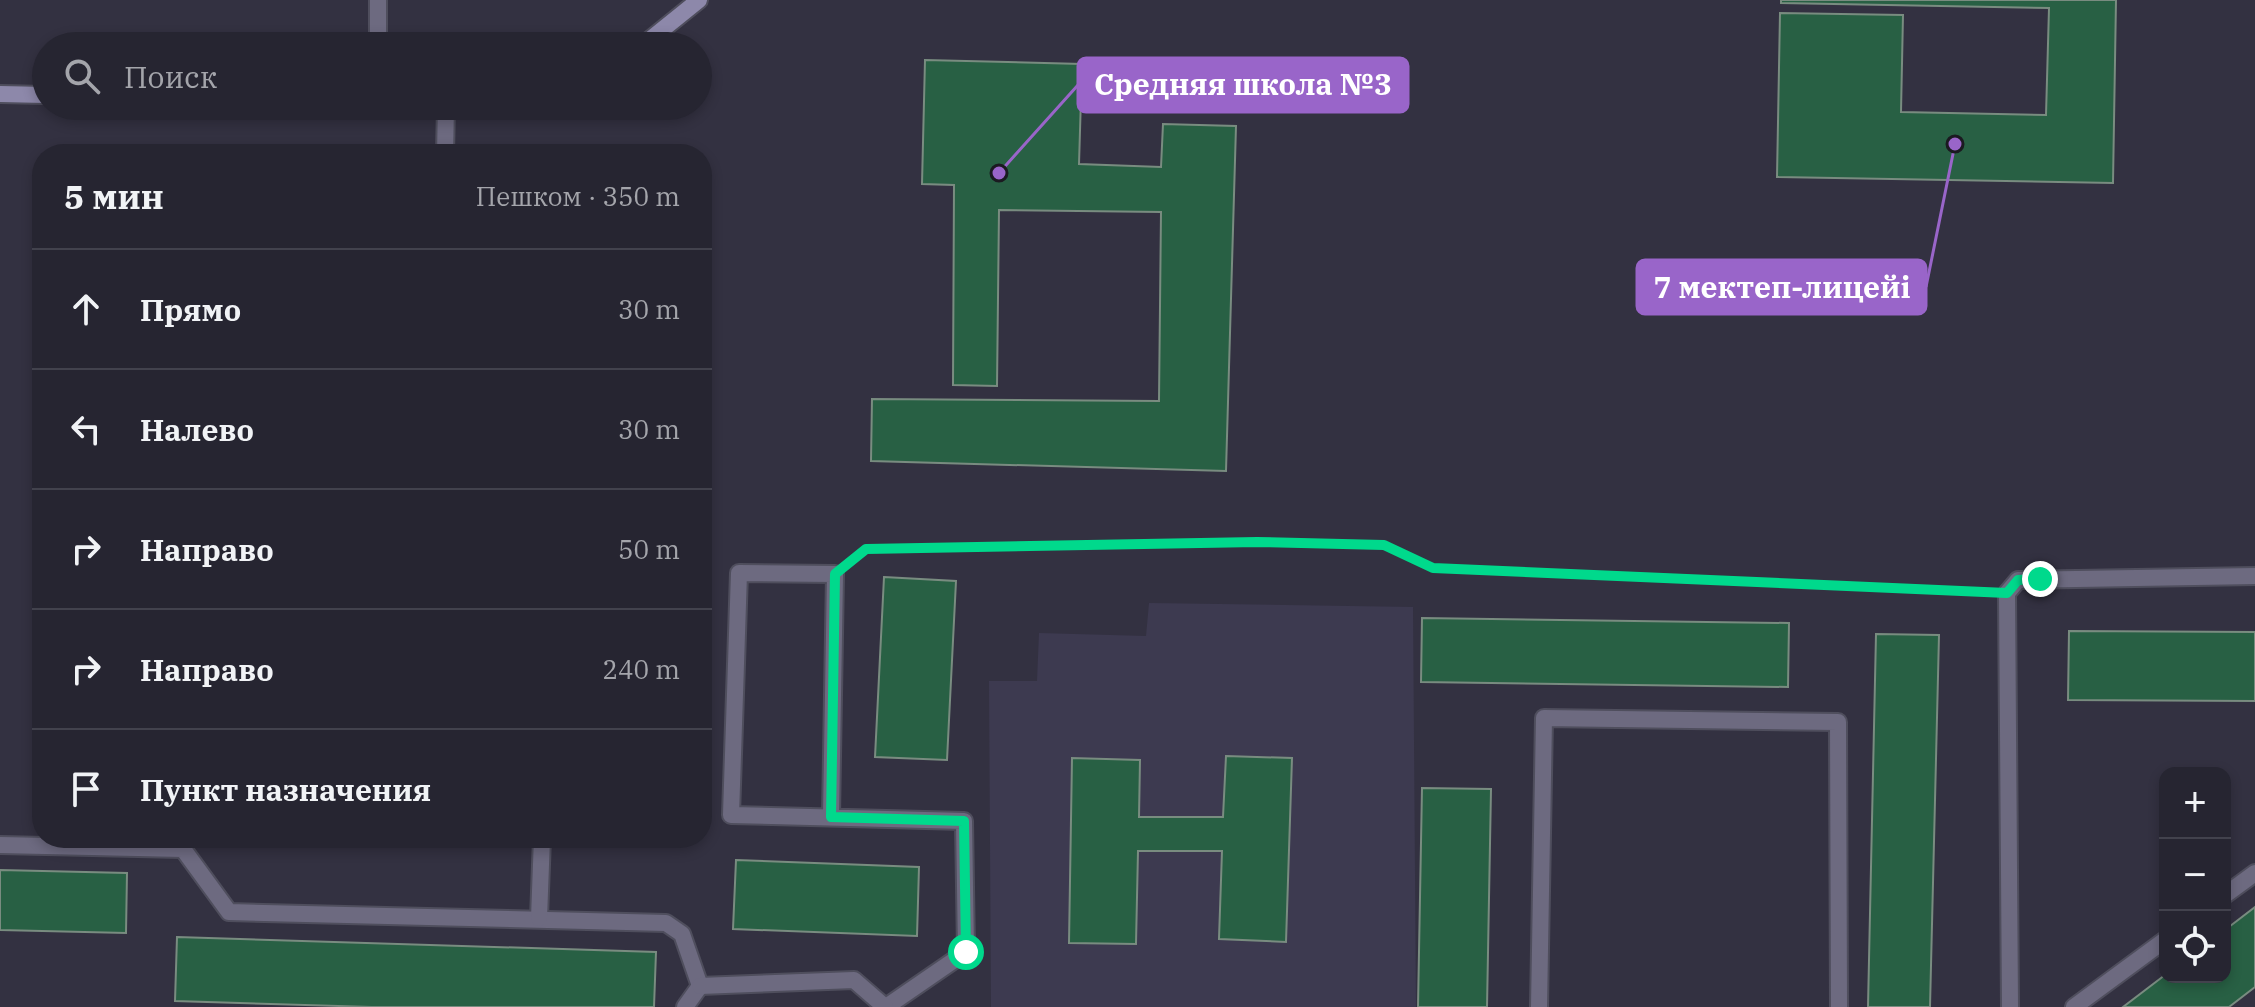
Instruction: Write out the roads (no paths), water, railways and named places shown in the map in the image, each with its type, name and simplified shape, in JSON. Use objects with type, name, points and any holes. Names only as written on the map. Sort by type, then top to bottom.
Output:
[{"type":"street","points":[[659,32],[699,0]]},
{"type":"street","points":[[0,94],[32,95]]},
{"type":"lane","points":[[378,0],[378,32]]},
{"type":"lane","points":[[445,144],[446,120]]},
{"type":"lane","points":[[700,986],[854,980],[886,1007],[966,952],[964,821],[731,815],[739,573],[835,574],[831,817]]},
{"type":"lane","points":[[2010,1007],[2007,593],[2018,580],[2255,576]]},
{"type":"lane","points":[[1539,1007],[1544,718],[1838,722],[1839,1007]]},
{"type":"lane","points":[[0,845],[32,846]]},
{"type":"lane","points":[[137,848],[183,849],[229,912],[666,923],[682,934],[700,986]]},
{"type":"lane","points":[[539,918],[542,848]]},
{"type":"lane","points":[[2231,891],[2255,873]]},
{"type":"lane","points":[[2074,1007],[2159,944]]},
{"type":"lane","points":[[685,1007],[700,986]]},
{"type":"place","name":"7 мектеп-лицейі","points":[[1955,144]]},
{"type":"place","name":"Средняя школа №3","points":[[999,173]]}]
